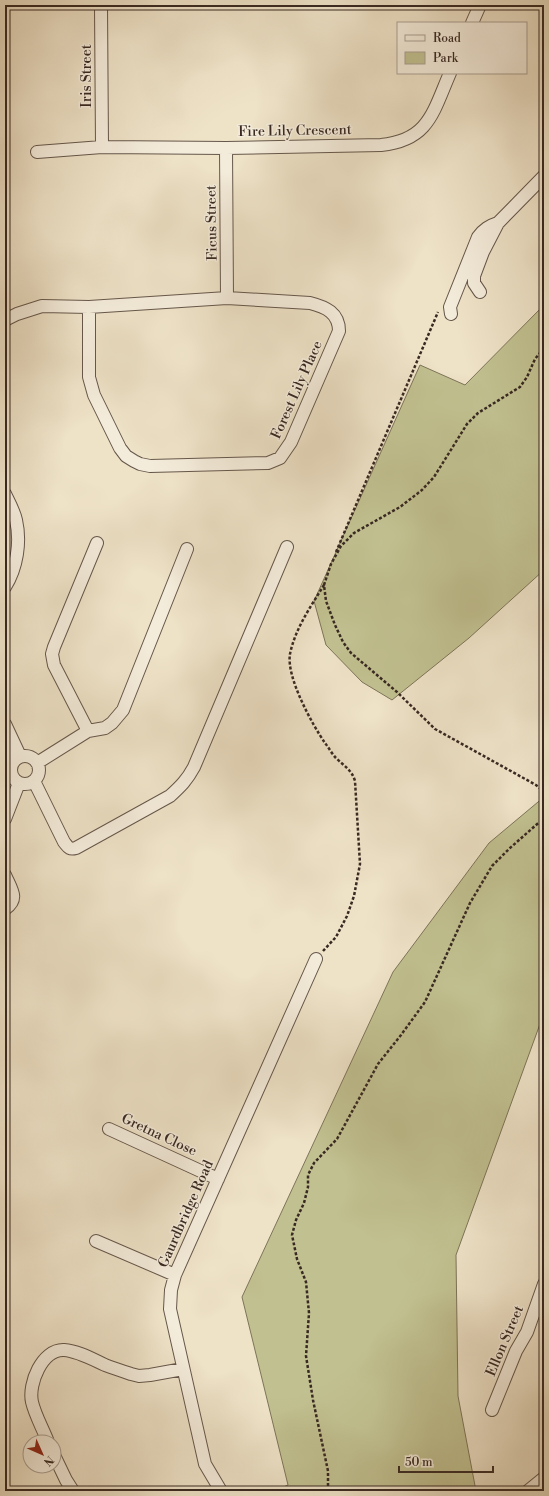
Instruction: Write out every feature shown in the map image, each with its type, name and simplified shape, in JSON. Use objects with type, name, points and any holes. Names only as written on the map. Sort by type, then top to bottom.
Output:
[{"type":"street","name":"Iris Street","points":[[101,5],[102,147]]},
{"type":"street","points":[[472,22],[480,5]]},
{"type":"street","name":"Fire Lily Crescent","points":[[36,152],[102,147],[226,148],[381,145],[396,143],[409,138],[420,130],[429,120],[450,74]]},
{"type":"street","name":"Ficus Street","points":[[226,148],[227,298]]},
{"type":"street","points":[[480,292],[474,283],[474,276],[483,252],[498,223],[544,176]]},
{"type":"street","points":[[451,314],[450,307],[478,237],[483,230],[498,223]]},
{"type":"street","name":"Forest Lily Place","points":[[5,320],[17,314],[42,306],[89,307],[227,298],[310,303],[326,308],[335,315],[339,332],[291,442],[280,458],[268,463],[150,466],[140,464],[126,456],[120,448],[94,396],[89,377],[89,307]]},
{"type":"street","points":[[5,494],[16,519],[18,538],[17,554],[13,570],[5,587]]},
{"type":"street","points":[[88,731],[54,665],[52,654],[97,543]]},
{"type":"street","points":[[34,781],[64,842],[69,848],[72,849],[170,796],[182,786],[188,779],[194,767],[288,548]]},
{"type":"street","points":[[37,763],[88,731],[105,728],[112,723],[123,710],[187,549]]},
{"type":"street","points":[[5,724],[16,759],[10,772],[12,777],[24,784],[34,781],[39,773],[37,763],[30,757],[16,759]]},
{"type":"street","points":[[6,747],[16,759]]},
{"type":"street","points":[[5,819],[20,783]]},
{"type":"street","points":[[5,875],[14,897],[12,903],[5,909]]},
{"type":"street","name":"Gaurdbridge Road","points":[[218,1490],[205,1464],[170,1309],[171,1290],[175,1275],[316,959]]},
{"type":"street","name":"Gretna Close","points":[[109,1129],[218,1179]]},
{"type":"street","points":[[96,1241],[175,1275]]},
{"type":"street","name":"Ellon Street","points":[[492,1410],[516,1351],[527,1332],[544,1284]]},
{"type":"street","points":[[45,1434],[32,1402],[31,1393],[32,1385],[40,1364],[47,1357],[63,1350],[81,1354],[139,1376],[183,1369]]},
{"type":"street","points":[[62,1472],[73,1491]]},
{"type":"street","points":[[528,1491],[544,1478]]},
{"type":"path","points":[[316,959],[336,937],[347,916],[354,896],[360,864],[355,781],[353,773],[336,757],[324,742],[305,708],[291,672],[290,655],[295,637],[324,585],[331,564],[440,308]]},
{"type":"path","points":[[331,564],[341,546],[354,533],[400,507],[422,490],[434,477],[467,424],[478,413],[520,386],[527,377],[535,359],[544,348]]},
{"type":"path","points":[[324,585],[326,601],[335,625],[343,642],[351,654],[397,692],[435,729],[536,785],[544,792]]},
{"type":"path","points":[[328,1491],[328,1471],[313,1400],[306,1356],[309,1313],[306,1282],[297,1259],[292,1235],[296,1220],[304,1203],[308,1187],[308,1175],[314,1162],[337,1139],[378,1064],[425,1002],[470,903],[492,866],[544,818]]},
{"type":"green space","points":[[544,305],[544,570],[469,638],[392,700],[362,682],[326,645],[314,601],[420,365],[465,385]]},
{"type":"green space","points":[[544,797],[544,1013],[456,1255],[458,1396],[476,1491],[274,1491],[288,1485],[242,1297],[393,972],[489,843]]}]
